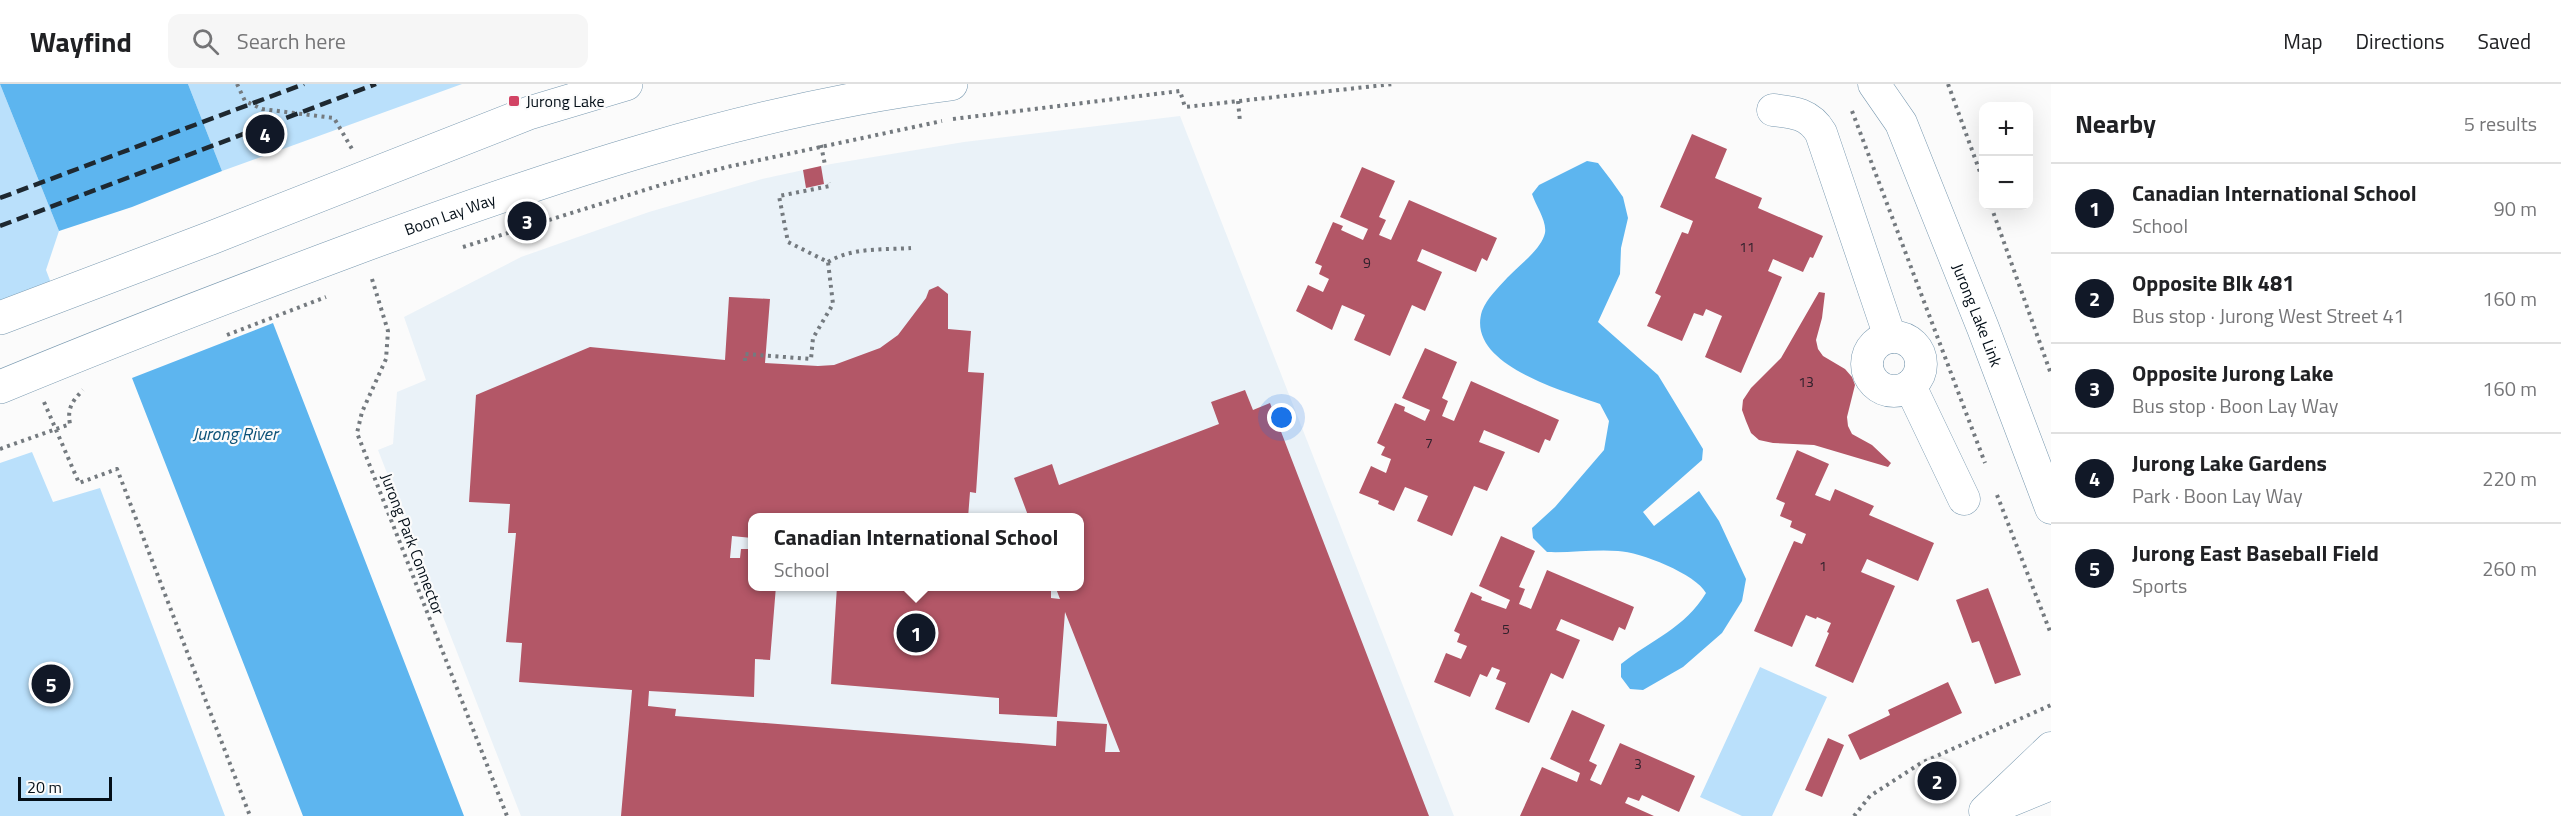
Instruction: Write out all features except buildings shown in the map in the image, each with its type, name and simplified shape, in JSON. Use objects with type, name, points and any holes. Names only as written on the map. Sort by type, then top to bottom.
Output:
[{"type":"main road","points":[[0,318],[529,113],[626,84]]},
{"type":"main road","name":"Boon Lay Way","points":[[0,387],[244,290],[434,219],[573,172],[698,135],[856,98],[951,84]]},
{"type":"street","name":"Jurong Lake Link","points":[[1875,84],[1901,123],[1983,328],[2051,508]]},
{"type":"street","name":"Jurong Lake Link","points":[[1898,84],[1901,123]]},
{"type":"street","points":[[1773,110],[1804,116],[1812,120],[1821,133],[1890,337],[1899,337],[1907,341],[1919,354],[1920,371],[1910,386],[1964,499]]},
{"type":"street","points":[[1980,814],[2051,748]]},
{"type":"street","points":[[1980,814],[2051,784]]},
{"type":"path","points":[[237,84],[245,101],[262,110],[333,118],[352,150]]},
{"type":"path","points":[[457,249],[663,184],[821,145],[947,120],[1180,91],[1185,106],[1392,84]]},
{"type":"path","points":[[1948,84],[1979,172]]},
{"type":"path","points":[[1238,101],[1240,122]]},
{"type":"path","points":[[1851,109],[1989,473]]},
{"type":"path","points":[[821,145],[825,165]]},
{"type":"path","points":[[828,262],[788,242],[779,196],[830,186],[829,183]]},
{"type":"path","points":[[1992,210],[2051,374]]},
{"type":"path","points":[[828,262],[839,256],[858,251],[911,248]]},
{"type":"path","points":[[745,361],[745,354],[812,359],[813,338],[833,304],[828,262]]},
{"type":"path","name":"Jurong Park Connector","points":[[372,279],[388,331],[386,359],[362,412],[357,433],[507,816]]},
{"type":"path","points":[[0,449],[70,424],[68,414],[73,400],[88,385]]},
{"type":"path","points":[[55,430],[79,483],[117,469],[250,816]]},
{"type":"path","points":[[1993,484],[2051,634]]},
{"type":"path","points":[[1854,816],[1870,796],[1921,763],[2051,705]]},
{"type":"shaded area","points":[[0,84],[59,231],[46,270],[56,296],[0,318]]},
{"type":"shaded area","points":[[188,84],[462,84],[222,171]]},
{"type":"shaded area","points":[[1180,116],[1454,816],[521,816],[378,450],[393,444],[397,392],[426,380],[404,317],[521,257],[649,212],[762,179],[831,164],[964,142]]},
{"type":"shaded area","points":[[32,452],[53,502],[100,488],[225,816],[0,816],[0,463]]},
{"type":"shaded area","points":[[1760,667],[1827,697],[1772,816],[1742,816],[1700,797]]},
{"type":"water","points":[[0,84],[188,84],[222,171],[132,207],[59,231]]},
{"type":"water","points":[[1587,161],[1598,163],[1611,180],[1623,197],[1628,218],[1621,248],[1620,274],[1598,322],[1658,375],[1703,449],[1702,460],[1643,512],[1654,526],[1699,491],[1719,521],[1746,579],[1742,601],[1722,633],[1683,667],[1643,690],[1630,689],[1621,677],[1621,664],[1678,625],[1698,605],[1706,593],[1680,572],[1640,555],[1609,551],[1547,552],[1533,538],[1532,528],[1555,507],[1604,450],[1609,421],[1600,404],[1543,383],[1503,361],[1488,346],[1481,330],[1482,311],[1493,293],[1534,252],[1543,239],[1545,228],[1532,194],[1539,185]]},
{"type":"water","name":"Jurong River","points":[[273,323],[464,816],[303,816],[132,378]]},
{"type":"railway","points":[[0,198],[304,84]]},
{"type":"railway","points":[[0,226],[376,84]]},
{"type":"place","name":"Jurong Lake","points":[[514,101]]},
{"type":"place","name":"Jurong Lake Gardens","points":[[265,134]]},
{"type":"place","name":"Opposite Jurong Lake","points":[[527,221]]},
{"type":"place","name":"Canadian International School","points":[[916,633]]},
{"type":"place","name":"Jurong East Baseball Field","points":[[51,684]]},
{"type":"place","name":"Opposite Blk 481","points":[[1937,781]]}]
